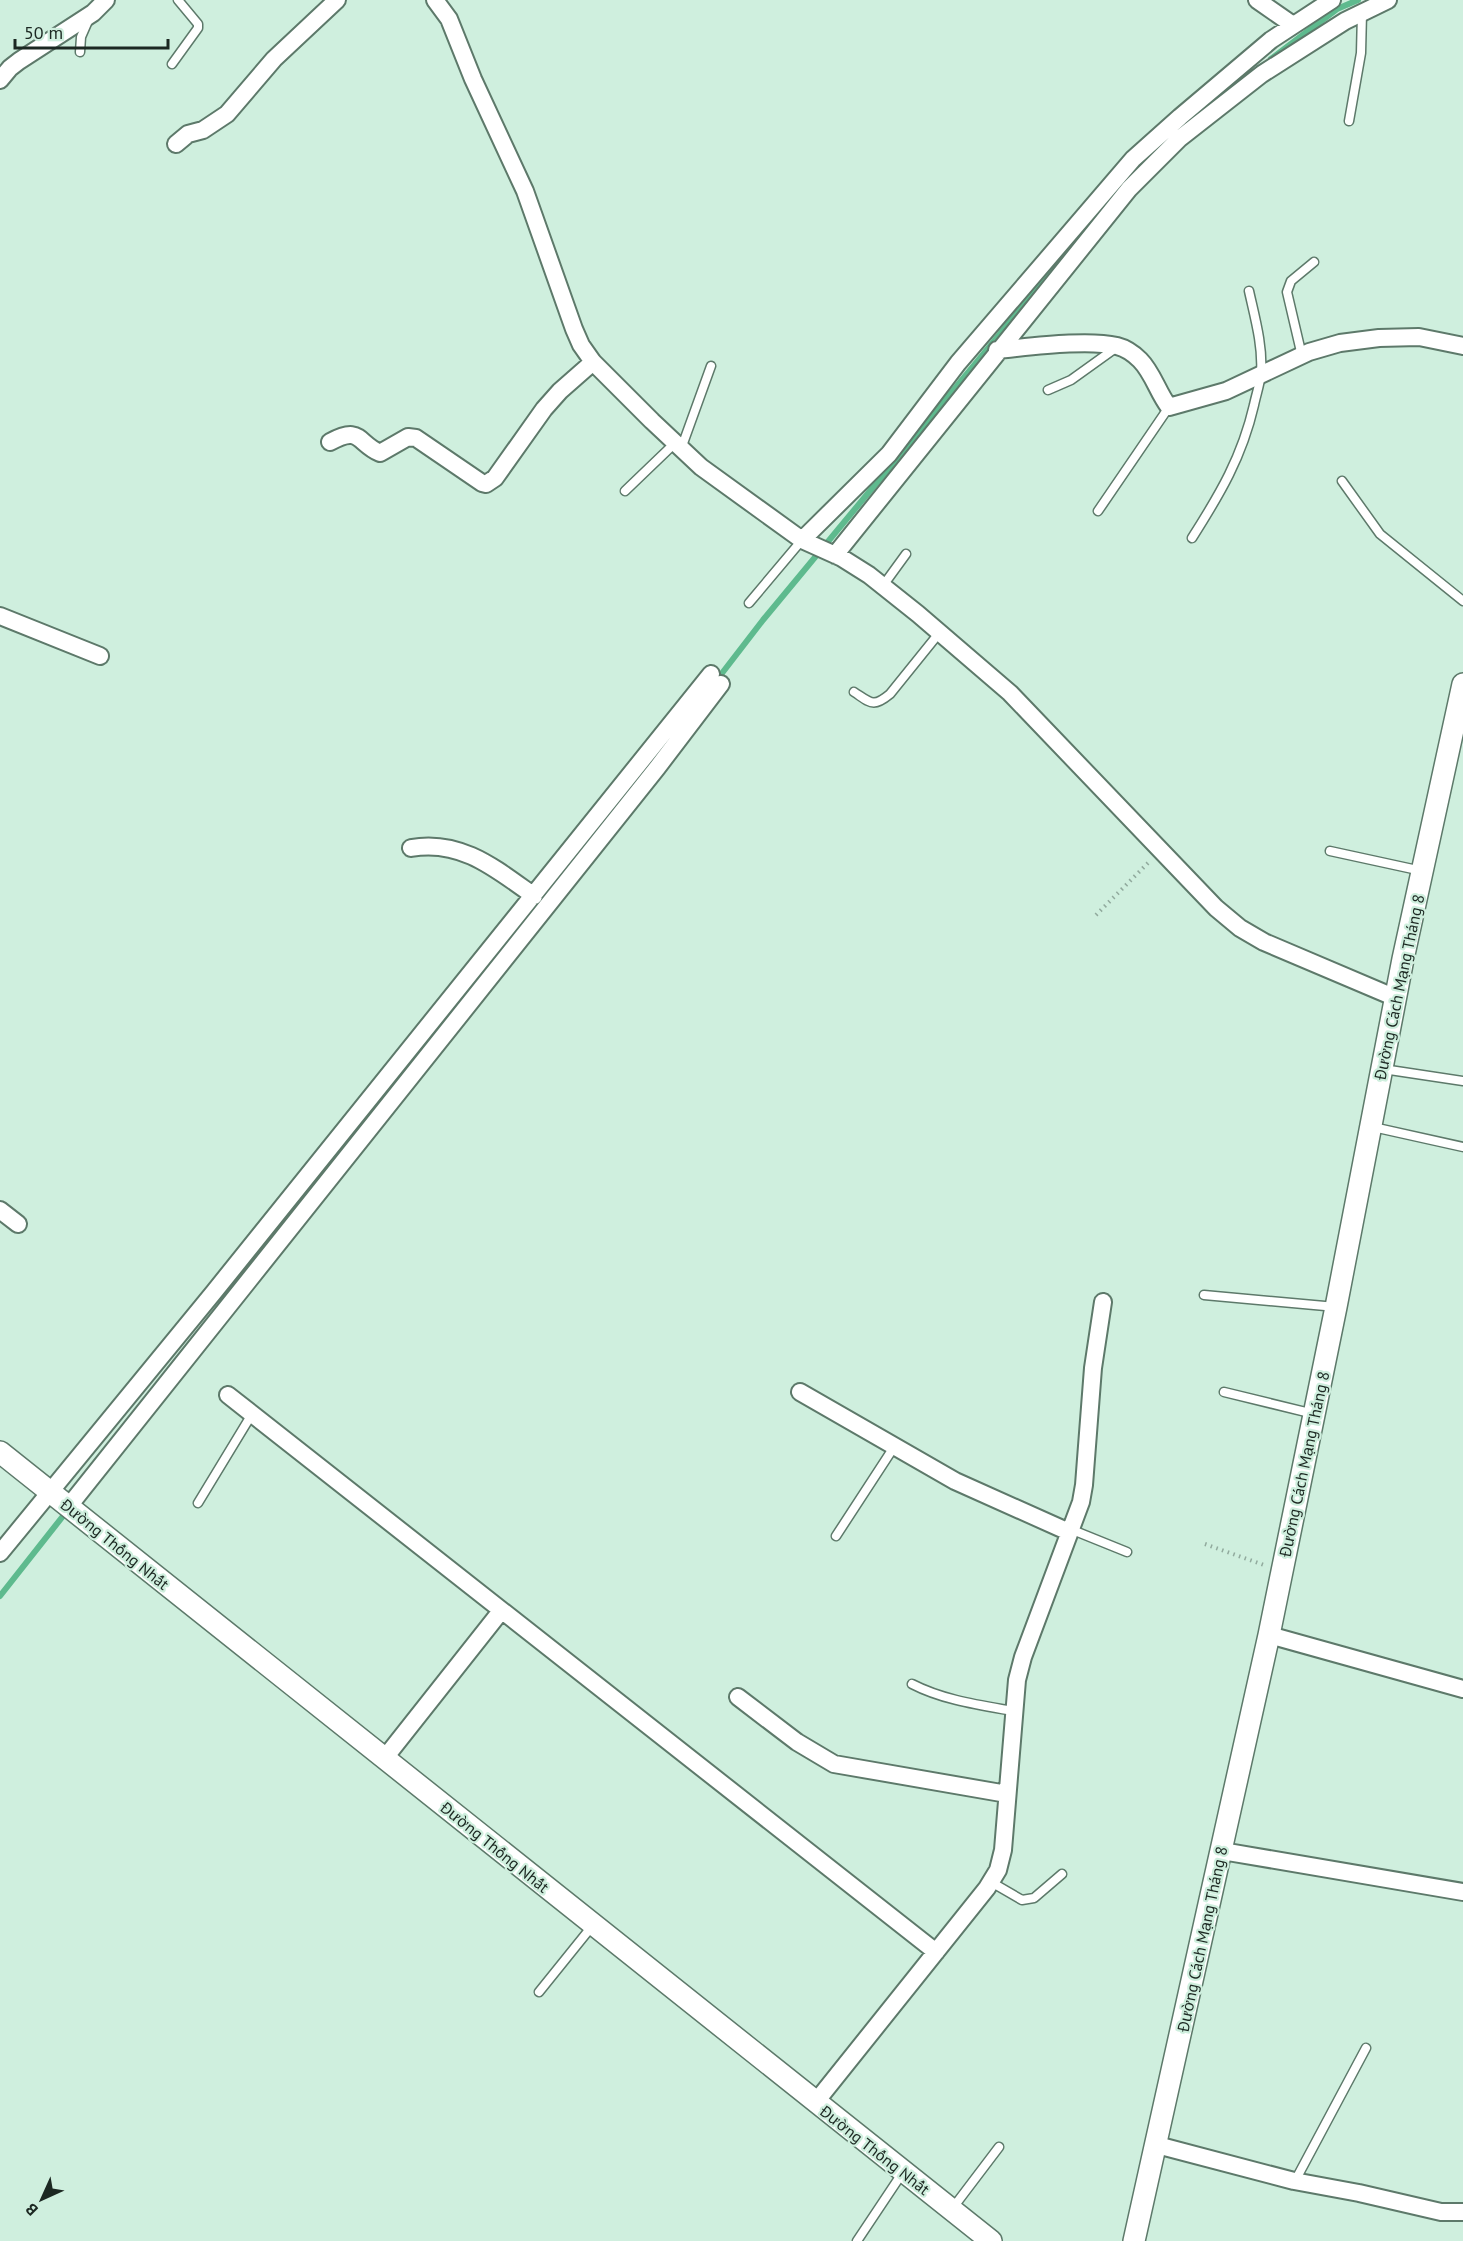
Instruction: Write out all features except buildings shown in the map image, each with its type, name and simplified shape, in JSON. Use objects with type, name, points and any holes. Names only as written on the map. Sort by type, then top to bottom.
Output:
[{"type":"street","points":[[0,80],[19,61],[93,13],[106,0]]},
{"type":"street","points":[[176,144],[188,134],[203,130],[227,114],[274,59],[337,0]]},
{"type":"street","points":[[435,0],[449,20],[473,79],[525,191],[574,329],[581,345],[593,362],[678,446],[718,481],[807,542],[851,563],[940,632],[1033,715],[1216,908],[1240,928],[1264,942],[1396,998]]},
{"type":"street","points":[[1257,0],[1293,25]]},
{"type":"street","points":[[807,542],[889,454],[958,363],[1132,159],[1271,40],[1332,0]]},
{"type":"street","points":[[832,554],[1129,189],[1179,139],[1262,74],[1345,21],[1388,0]]},
{"type":"street","points":[[997,350],[1091,344],[1118,346],[1143,362],[1160,396],[1169,407],[1226,391],[1302,356],[1340,343],[1378,338],[1419,337],[1463,346]]},
{"type":"street","points":[[330,442],[346,435],[355,435],[380,453],[408,437],[416,438],[486,484],[495,478],[544,409],[560,391],[593,362]]},
{"type":"street","points":[[0,616],[100,656]]},
{"type":"street","points":[[0,1553],[59,1499],[657,768],[716,679],[534,896],[214,1292],[59,1499]]},
{"type":"street","name":"Đường Cách Mạng Tháng 8","points":[[1134,2241],[1269,1635],[1396,998],[1463,684]]},
{"type":"street","points":[[411,848],[434,846],[475,856],[534,896]]},
{"type":"street","points":[[0,1210],[18,1224]]},
{"type":"street","points":[[815,2103],[991,1882],[998,1870],[1003,1850],[1017,1680],[1023,1657],[1081,1502],[1093,1368],[1103,1302]]},
{"type":"street","points":[[800,1392],[955,1481],[1070,1531]]},
{"type":"street","points":[[228,1395],[936,1952]]},
{"type":"street","name":"Đường Thống Nhất","points":[[0,1452],[991,2241]]},
{"type":"street","points":[[384,1759],[501,1611]]},
{"type":"street","points":[[1269,1635],[1463,1689]]},
{"type":"street","points":[[738,1697],[798,1742],[834,1764],[1007,1794]]},
{"type":"street","points":[[1222,1851],[1463,1892]]},
{"type":"street","points":[[1157,2145],[1294,2181],[1441,2212],[1463,2212]]},
{"type":"lane","points":[[172,64],[198,28],[198,24],[178,0]]},
{"type":"lane","points":[[80,52],[81,37],[93,13]]},
{"type":"lane","points":[[1349,121],[1361,53],[1362,13]]},
{"type":"lane","points":[[1302,356],[1287,292],[1291,280],[1314,262]]},
{"type":"lane","points":[[1192,538],[1237,462],[1250,423],[1261,375],[1259,340],[1249,291]]},
{"type":"lane","points":[[1048,390],[1071,380],[1118,346]]},
{"type":"lane","points":[[625,491],[678,446],[711,366]]},
{"type":"lane","points":[[1098,511],[1169,407]]},
{"type":"lane","points":[[1342,480],[1380,534],[1463,601]]},
{"type":"lane","points":[[749,603],[807,542]]},
{"type":"lane","points":[[882,587],[906,554]]},
{"type":"lane","points":[[854,692],[874,704],[880,702],[894,689],[940,632]]},
{"type":"lane","points":[[1330,850],[1423,871]]},
{"type":"lane","points":[[1382,1069],[1463,1081]]},
{"type":"lane","points":[[1371,1126],[1463,1147]]},
{"type":"lane","points":[[1204,1295],[1336,1307]]},
{"type":"lane","points":[[1224,1392],[1314,1414]]},
{"type":"lane","points":[[198,1503],[252,1414]]},
{"type":"lane","points":[[836,1536],[894,1447]]},
{"type":"lane","points":[[1070,1531],[1127,1552]]},
{"type":"lane","points":[[912,1684],[928,1693],[1013,1711]]},
{"type":"lane","points":[[991,1882],[1022,1900],[1034,1898],[1062,1874]]},
{"type":"lane","points":[[539,1992],[593,1925]]},
{"type":"lane","points":[[1294,2181],[1366,2048]]},
{"type":"lane","points":[[951,2209],[999,2147]]},
{"type":"lane","points":[[856,2241],[903,2172]]},
{"type":"path","points":[[1096,915],[1161,850]]},
{"type":"path","points":[[1206,1544],[1282,1571]]},
{"type":"waterway","points":[[1271,59],[1337,9],[1358,0]]},
{"type":"waterway","points":[[1127,180],[1147,156]]},
{"type":"waterway","points":[[716,681],[763,620],[1077,241]]},
{"type":"waterway","points":[[0,1596],[67,1511]]}]
